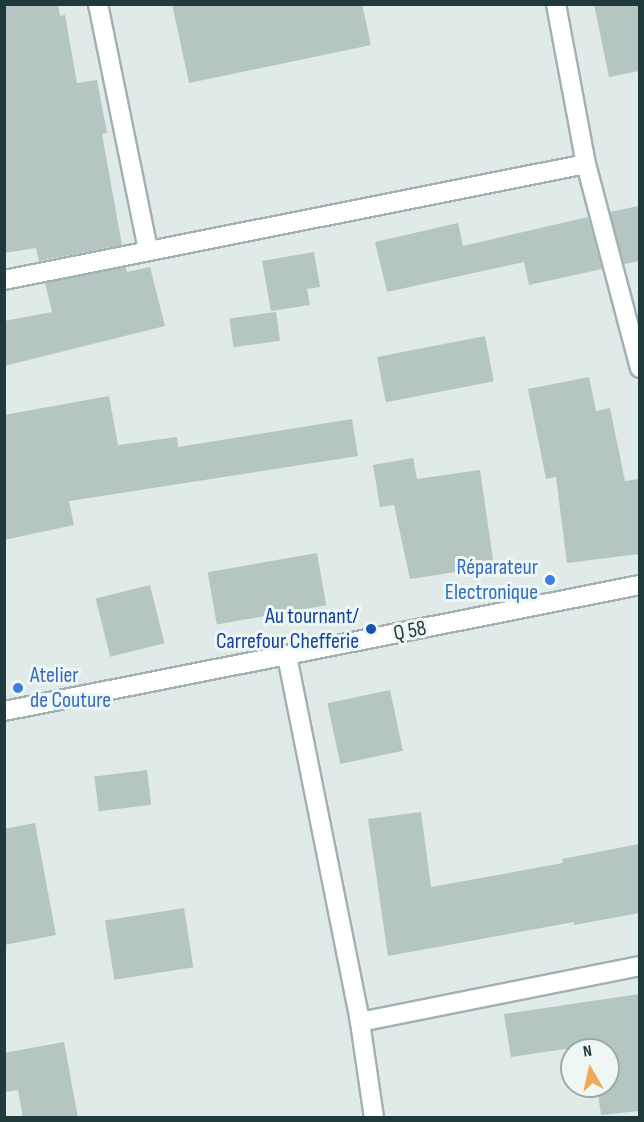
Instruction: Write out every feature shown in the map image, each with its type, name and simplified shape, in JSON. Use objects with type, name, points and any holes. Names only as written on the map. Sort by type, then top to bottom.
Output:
[{"type":"street","points":[[98,4],[148,249]]},
{"type":"street","points":[[556,4],[586,164],[639,368]]},
{"type":"street","points":[[4,280],[148,249],[586,164]]},
{"type":"street","name":"Q 58","points":[[4,711],[639,585]]},
{"type":"street","points":[[287,656],[360,1022],[374,1118]]},
{"type":"street","points":[[360,1022],[639,966]]},
{"type":"building","points":[[4,4],[58,4],[60,16],[65,15],[77,83],[97,80],[107,133],[102,134],[122,245],[39,261],[36,248],[4,253]]},
{"type":"building","points":[[172,4],[362,4],[371,45],[189,83]]},
{"type":"building","points":[[594,4],[639,4],[639,71],[609,77]]},
{"type":"building","points":[[639,206],[639,261],[624,264],[610,212]]},
{"type":"building","points":[[588,217],[602,269],[529,285],[524,262],[387,292],[375,242],[458,223],[463,246]]},
{"type":"building","points":[[314,252],[320,287],[307,289],[310,305],[271,311],[262,261]]},
{"type":"building","points":[[126,267],[127,272],[150,267],[165,326],[4,366],[4,321],[52,312],[45,283]]},
{"type":"building","points":[[276,312],[280,341],[233,347],[229,319]]},
{"type":"building","points":[[485,336],[494,381],[386,402],[377,357]]},
{"type":"building","points":[[589,377],[596,411],[610,408],[625,481],[639,479],[639,554],[567,563],[556,477],[546,479],[528,389]]},
{"type":"building","points":[[109,396],[118,445],[177,437],[178,447],[352,419],[358,456],[69,501],[74,525],[4,540],[4,415]]},
{"type":"building","points":[[413,458],[417,479],[480,470],[494,566],[410,579],[394,505],[380,507],[373,465]]},
{"type":"building","points":[[317,553],[326,605],[217,624],[208,572]]},
{"type":"building","points":[[150,585],[165,643],[110,657],[96,599]]},
{"type":"building","points":[[390,690],[403,751],[340,764],[327,703]]},
{"type":"building","points":[[147,770],[151,805],[99,811],[94,776]]},
{"type":"building","points":[[421,812],[431,887],[563,863],[562,859],[639,844],[639,913],[574,925],[574,922],[388,956],[368,819]]},
{"type":"building","points":[[35,823],[56,935],[4,945],[4,829]]},
{"type":"building","points":[[184,908],[193,967],[114,980],[105,921]]},
{"type":"building","points":[[639,994],[639,1111],[601,1115],[599,1098],[620,1098],[620,1038],[560,1038],[560,1050],[511,1057],[504,1014]]},
{"type":"building","points":[[64,1042],[78,1118],[23,1118],[18,1090],[4,1092],[4,1053]]},
{"type":"place","name":"Réparateur Electronique","points":[[550,580]]},
{"type":"place","name":"Au tournant/ Carrefour Chefferie","points":[[371,629]]},
{"type":"place","name":"Atelier de Couture","points":[[18,688]]}]
